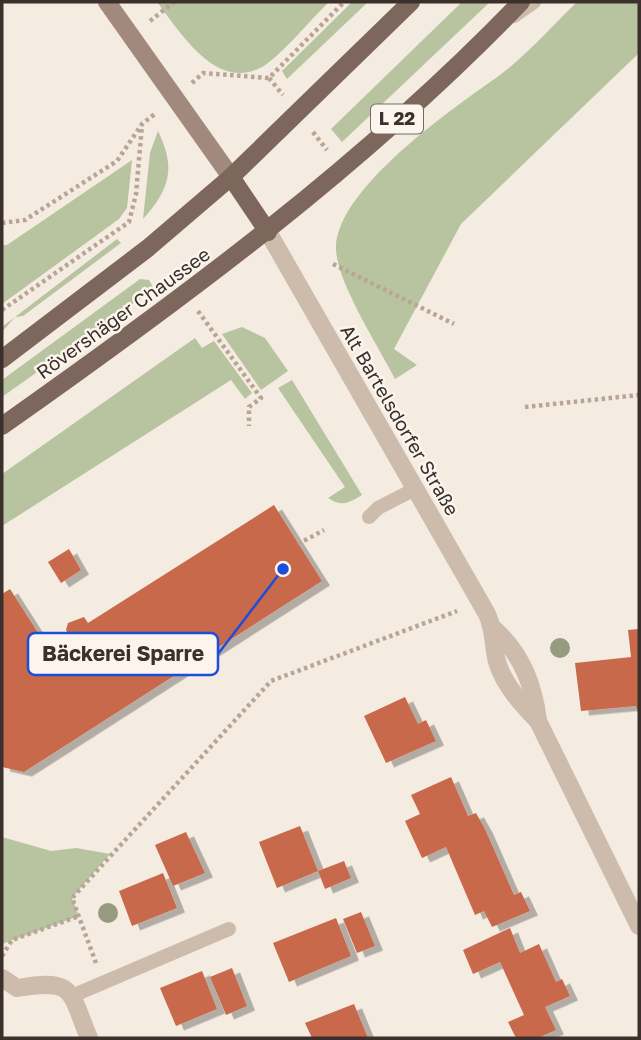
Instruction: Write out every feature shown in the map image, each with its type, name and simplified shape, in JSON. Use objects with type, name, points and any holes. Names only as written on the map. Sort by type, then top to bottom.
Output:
[{"type":"main road","name":"Rövershäger Chaussee","points":[[2,359],[148,248],[231,177],[411,2]]},
{"type":"main road","name":"Rövershäger Chaussee","points":[[2,426],[186,296],[268,232],[343,169],[490,34],[521,2]]},
{"type":"main road","points":[[231,177],[268,232]]},
{"type":"street","points":[[107,2],[231,177]]},
{"type":"street","name":"Alt Bartelsdorfer Straße","points":[[268,232],[480,600],[494,629],[495,654],[511,689],[517,700],[538,721],[639,926]]},
{"type":"street","points":[[2,978],[17,988],[49,982],[62,986],[72,996],[89,1038]]},
{"type":"lane","points":[[490,34],[534,2]]},
{"type":"lane","points":[[369,517],[378,508],[415,489]]},
{"type":"lane","points":[[72,996],[229,929]]},
{"type":"path","points":[[203,73],[269,78],[344,2]]},
{"type":"path","points":[[2,223],[25,220],[117,161],[142,124],[136,194],[129,222],[2,310]]},
{"type":"path","points":[[333,264],[454,324]]},
{"type":"path","points":[[213,329],[261,398],[249,407],[249,426]]},
{"type":"path","points":[[526,407],[639,396]]},
{"type":"path","points":[[298,544],[324,530]]},
{"type":"path","points":[[103,984],[72,898],[271,681],[480,600]]},
{"type":"path","points":[[2,956],[12,940],[79,916]]},
{"type":"green space","points":[[157,2],[329,2],[270,62],[245,73],[230,72],[215,66],[201,55]]},
{"type":"green space","points":[[352,2],[368,2],[287,79],[282,71]]},
{"type":"green space","points":[[462,2],[490,2],[342,142],[331,129]]},
{"type":"green space","points":[[577,2],[639,2],[639,53],[461,224],[394,349],[417,365],[395,379],[343,279],[336,249],[341,226],[355,201],[401,152],[428,128],[510,67]]},
{"type":"green space","points":[[158,131],[167,156],[167,178],[159,198],[143,219],[150,153]]},
{"type":"green space","points":[[132,160],[127,208],[119,219],[2,304],[2,245],[7,245]]},
{"type":"green space","points":[[117,239],[121,243],[23,316],[15,317]]},
{"type":"green space","points":[[140,279],[149,280],[154,289],[2,397],[2,380]]},
{"type":"green space","points":[[15,317],[2,332],[2,327]]},
{"type":"green space","points":[[242,327],[265,338],[288,371],[261,390],[222,334]]},
{"type":"green space","points":[[195,338],[202,348],[214,341],[252,393],[245,399],[231,380],[2,526],[2,474]]},
{"type":"green space","points":[[292,380],[362,495],[345,503],[328,498],[345,487],[278,388]]},
{"type":"green space","points":[[2,837],[51,851],[76,848],[110,854],[72,898],[79,916],[2,944]]},
{"type":"building","points":[[274,505],[322,581],[24,772],[2,767],[2,594],[10,589],[49,650],[70,637],[66,630],[68,623],[84,617],[88,623]]},
{"type":"building","points":[[69,549],[81,570],[61,583],[48,562]]},
{"type":"building","points":[[639,629],[639,717],[636,706],[581,711],[575,663],[631,657],[628,630]]},
{"type":"building","points":[[405,697],[418,724],[426,720],[436,741],[386,763],[364,716]]},
{"type":"building","points":[[451,777],[468,816],[476,813],[485,829],[514,895],[521,892],[530,911],[492,927],[484,911],[475,915],[446,847],[422,858],[405,821],[420,814],[411,795]]},
{"type":"building","points":[[300,826],[318,871],[277,888],[259,842]]},
{"type":"building","points":[[186,832],[205,873],[173,886],[155,845]]},
{"type":"building","points":[[344,861],[351,878],[325,889],[318,871]]},
{"type":"building","points":[[163,873],[177,908],[132,926],[119,891]]},
{"type":"building","points":[[361,912],[375,946],[357,953],[343,919]]},
{"type":"building","points":[[336,918],[351,956],[289,982],[273,943]]},
{"type":"building","points":[[510,928],[520,953],[539,944],[556,982],[562,979],[570,996],[545,1007],[556,1030],[538,1038],[516,1038],[508,1022],[524,1015],[500,962],[473,974],[463,950]]},
{"type":"building","points":[[232,968],[247,1006],[226,1015],[210,977]]},
{"type":"building","points":[[202,971],[217,1009],[176,1026],[160,988]]},
{"type":"building","points":[[354,1004],[368,1038],[312,1038],[305,1023]]},
{"type":"place","name":"Bäckerei Sparre","points":[[283,569]]}]
